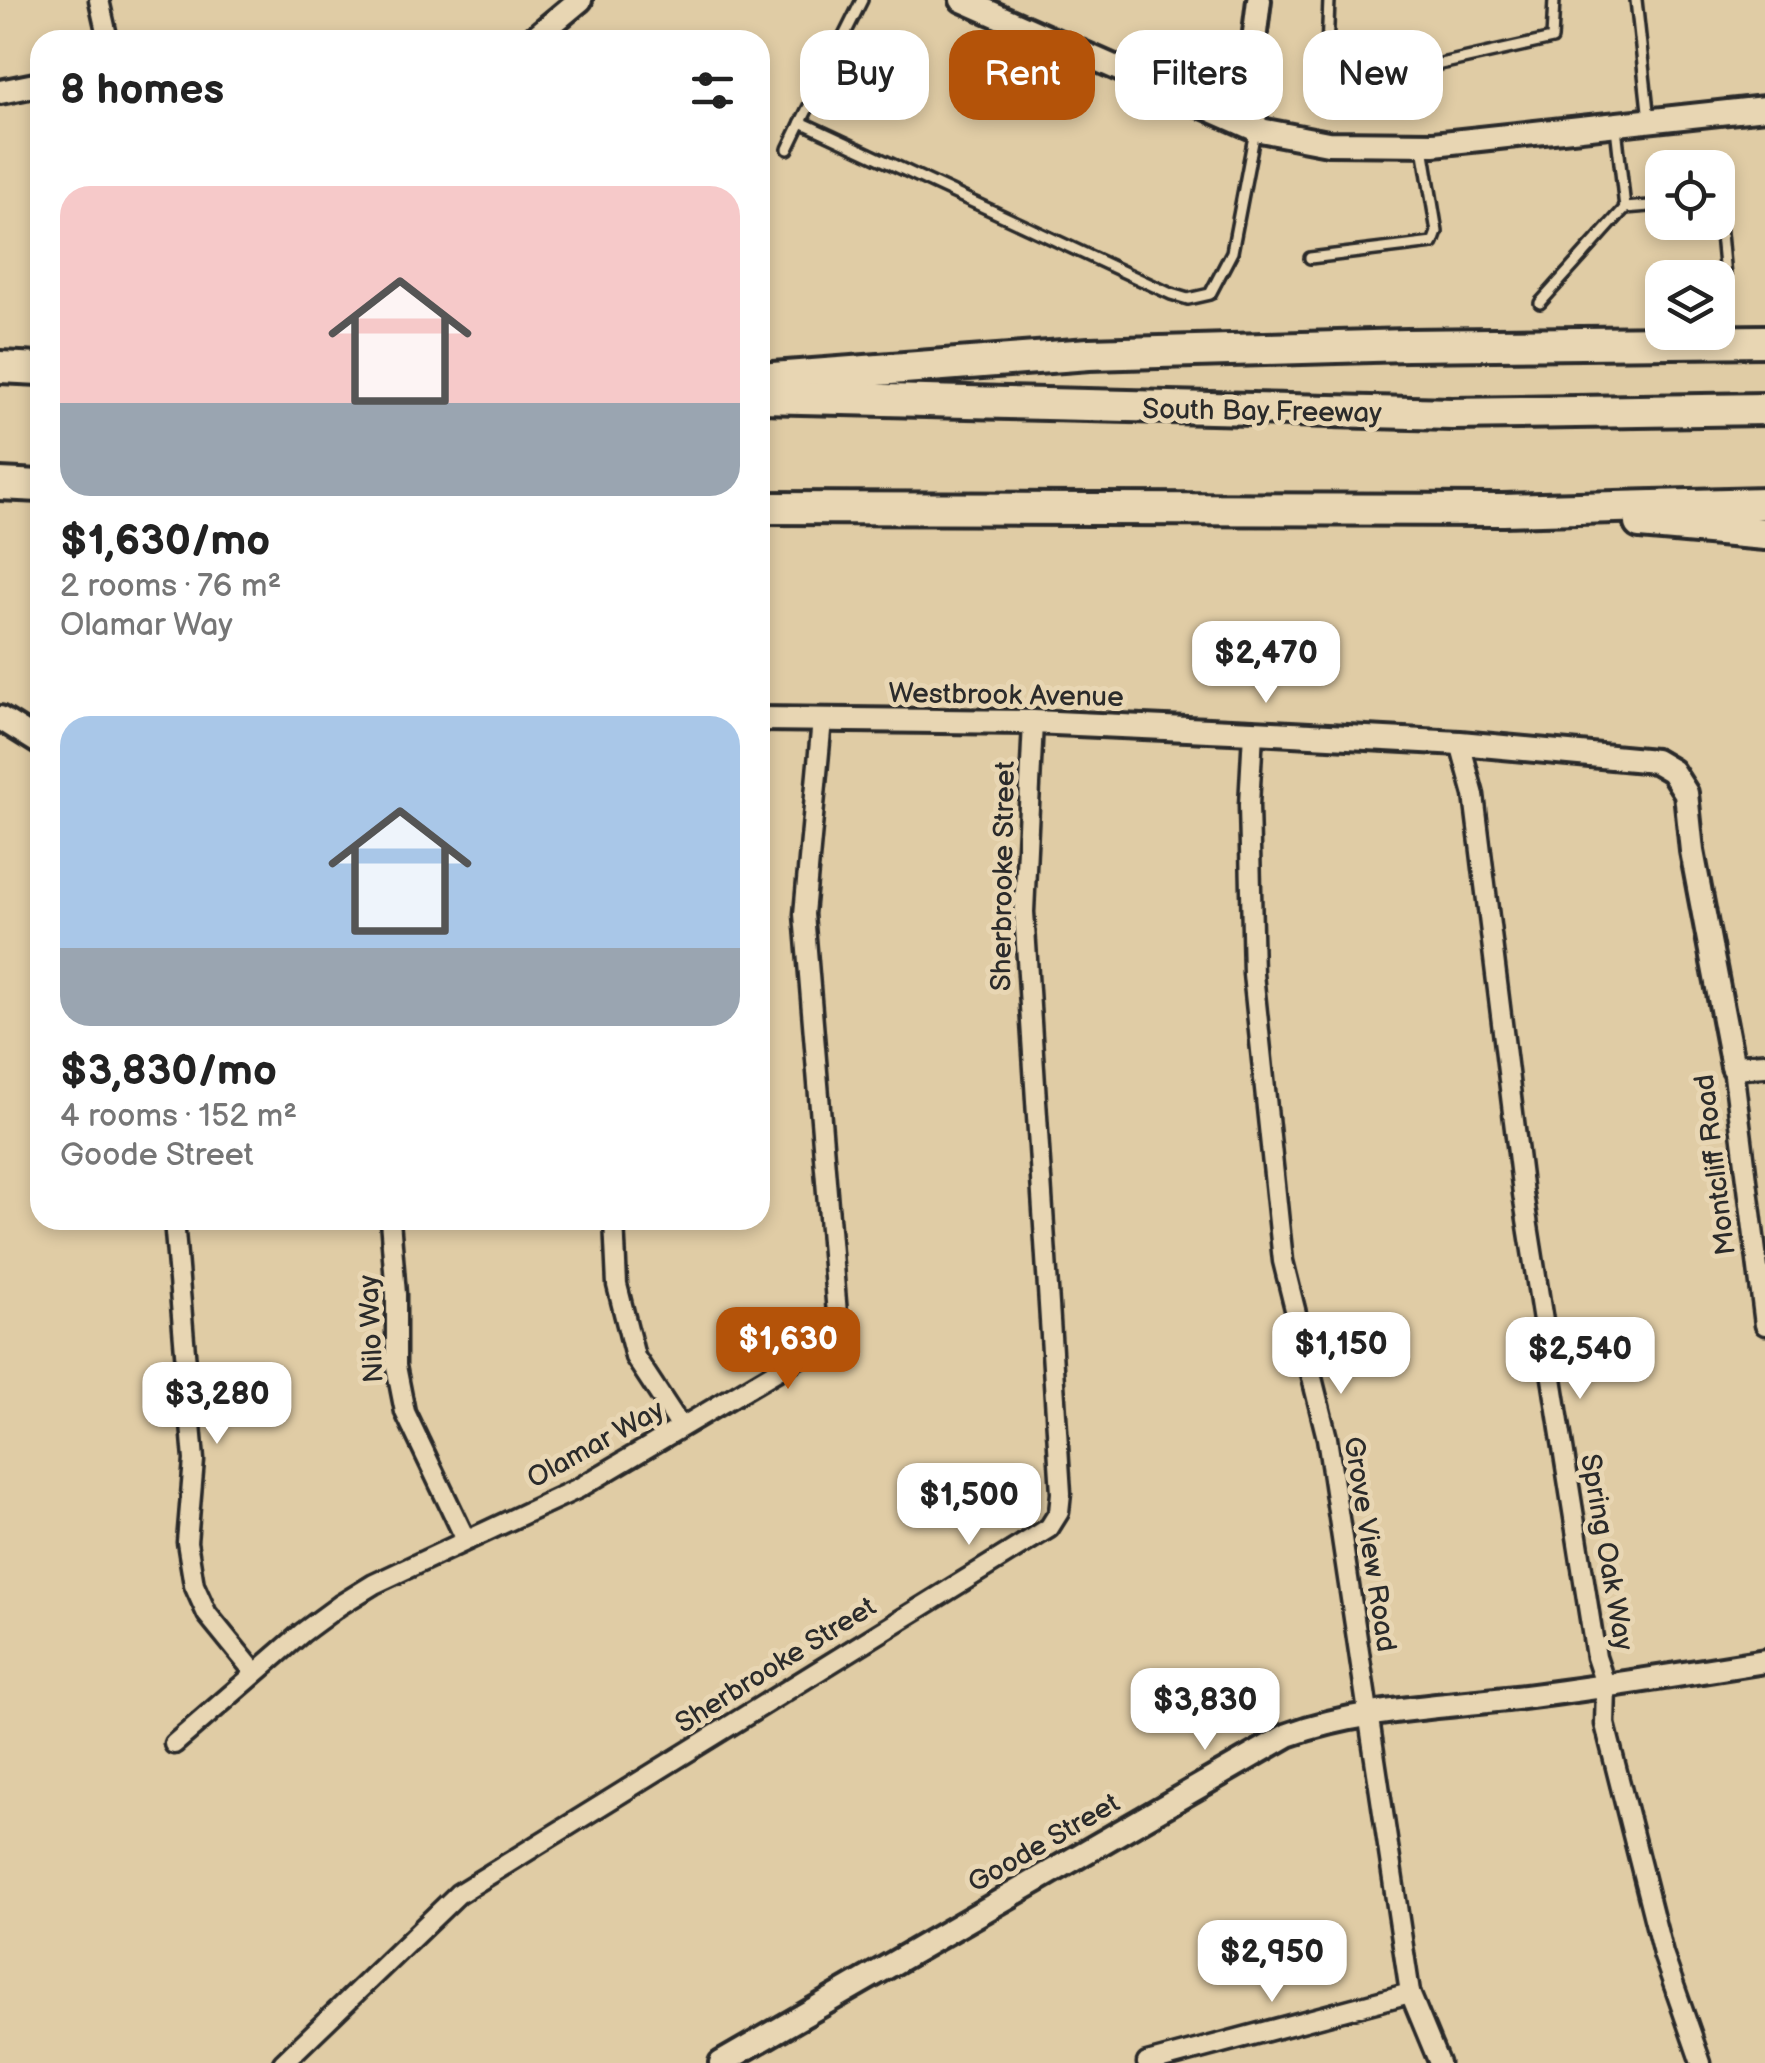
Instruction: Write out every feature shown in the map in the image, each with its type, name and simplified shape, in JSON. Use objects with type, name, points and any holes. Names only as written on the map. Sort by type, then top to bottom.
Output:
[{"type":"highway","points":[[770,379],[1089,354],[1765,341]]},
{"type":"highway","points":[[0,367],[30,368]]},
{"type":"highway","name":"South Bay Freeway","points":[[770,397],[1452,414],[1765,408]]},
{"type":"highway","points":[[0,484],[30,486]]},
{"type":"highway","points":[[770,508],[1503,510],[1765,503]]},
{"type":"highway","points":[[1503,510],[1765,534]]},
{"type":"street","points":[[99,0],[106,30]]},
{"type":"street","points":[[544,30],[580,0]]},
{"type":"street","points":[[962,0],[1256,129],[1328,142],[1422,144],[1765,108]]},
{"type":"street","points":[[1256,129],[1251,65],[1258,0]]},
{"type":"street","points":[[0,92],[30,86]]},
{"type":"street","name":"Westbrook Avenue","points":[[770,720],[1032,722],[1253,732],[1460,743],[1655,761],[1672,770],[1686,793],[1687,821]]},
{"type":"street","name":"Olamar Way","points":[[174,1744],[255,1672],[340,1605],[579,1488],[812,1350],[838,1326],[804,914],[822,720]]},
{"type":"street","points":[[1,721],[30,737]]},
{"type":"street","name":"Sherbrooke Street","points":[[283,2063],[458,1894],[1049,1528],[1059,1512],[1061,1493],[1024,912],[1032,722]]},
{"type":"street","name":"Grove View Road","points":[[1253,732],[1249,805],[1253,974],[1284,1261],[1327,1438],[1410,1993],[1439,2063]]},
{"type":"street","name":"Spring Oak Way","points":[[1460,743],[1474,795],[1527,1218],[1596,1656],[1606,1687],[1605,1724],[1663,1954],[1701,2063]]},
{"type":"street","name":"Montcliff Road","points":[[1687,821],[1734,1067],[1765,1326]]},
{"type":"street","points":[[1734,1067],[1765,1066]]},
{"type":"street","points":[[175,1230],[194,1460],[186,1542],[194,1585],[207,1614],[255,1672]]},
{"type":"street","name":"Nilo Way","points":[[391,1230],[396,1366],[404,1412],[466,1540]]},
{"type":"street","points":[[614,1230],[617,1284],[635,1357],[681,1427]]},
{"type":"street","name":"Goode Street","points":[[721,2063],[1288,1735],[1311,1726],[1371,1714],[1606,1687],[1765,1662]]},
{"type":"street","points":[[1147,2063],[1410,1993]]},
{"type":"lane","points":[[788,149],[862,0]]},
{"type":"lane","points":[[1329,0],[1326,76],[1369,80],[1552,39],[1554,0]]},
{"type":"lane","points":[[1636,0],[1649,120]]},
{"type":"lane","points":[[800,122],[1188,300],[1210,294],[1227,267],[1256,129]]},
{"type":"lane","points":[[1615,124],[1625,208]]},
{"type":"lane","points":[[1310,258],[1433,243],[1438,232],[1422,144]]},
{"type":"lane","points":[[1540,303],[1625,208],[1645,207]]}]
